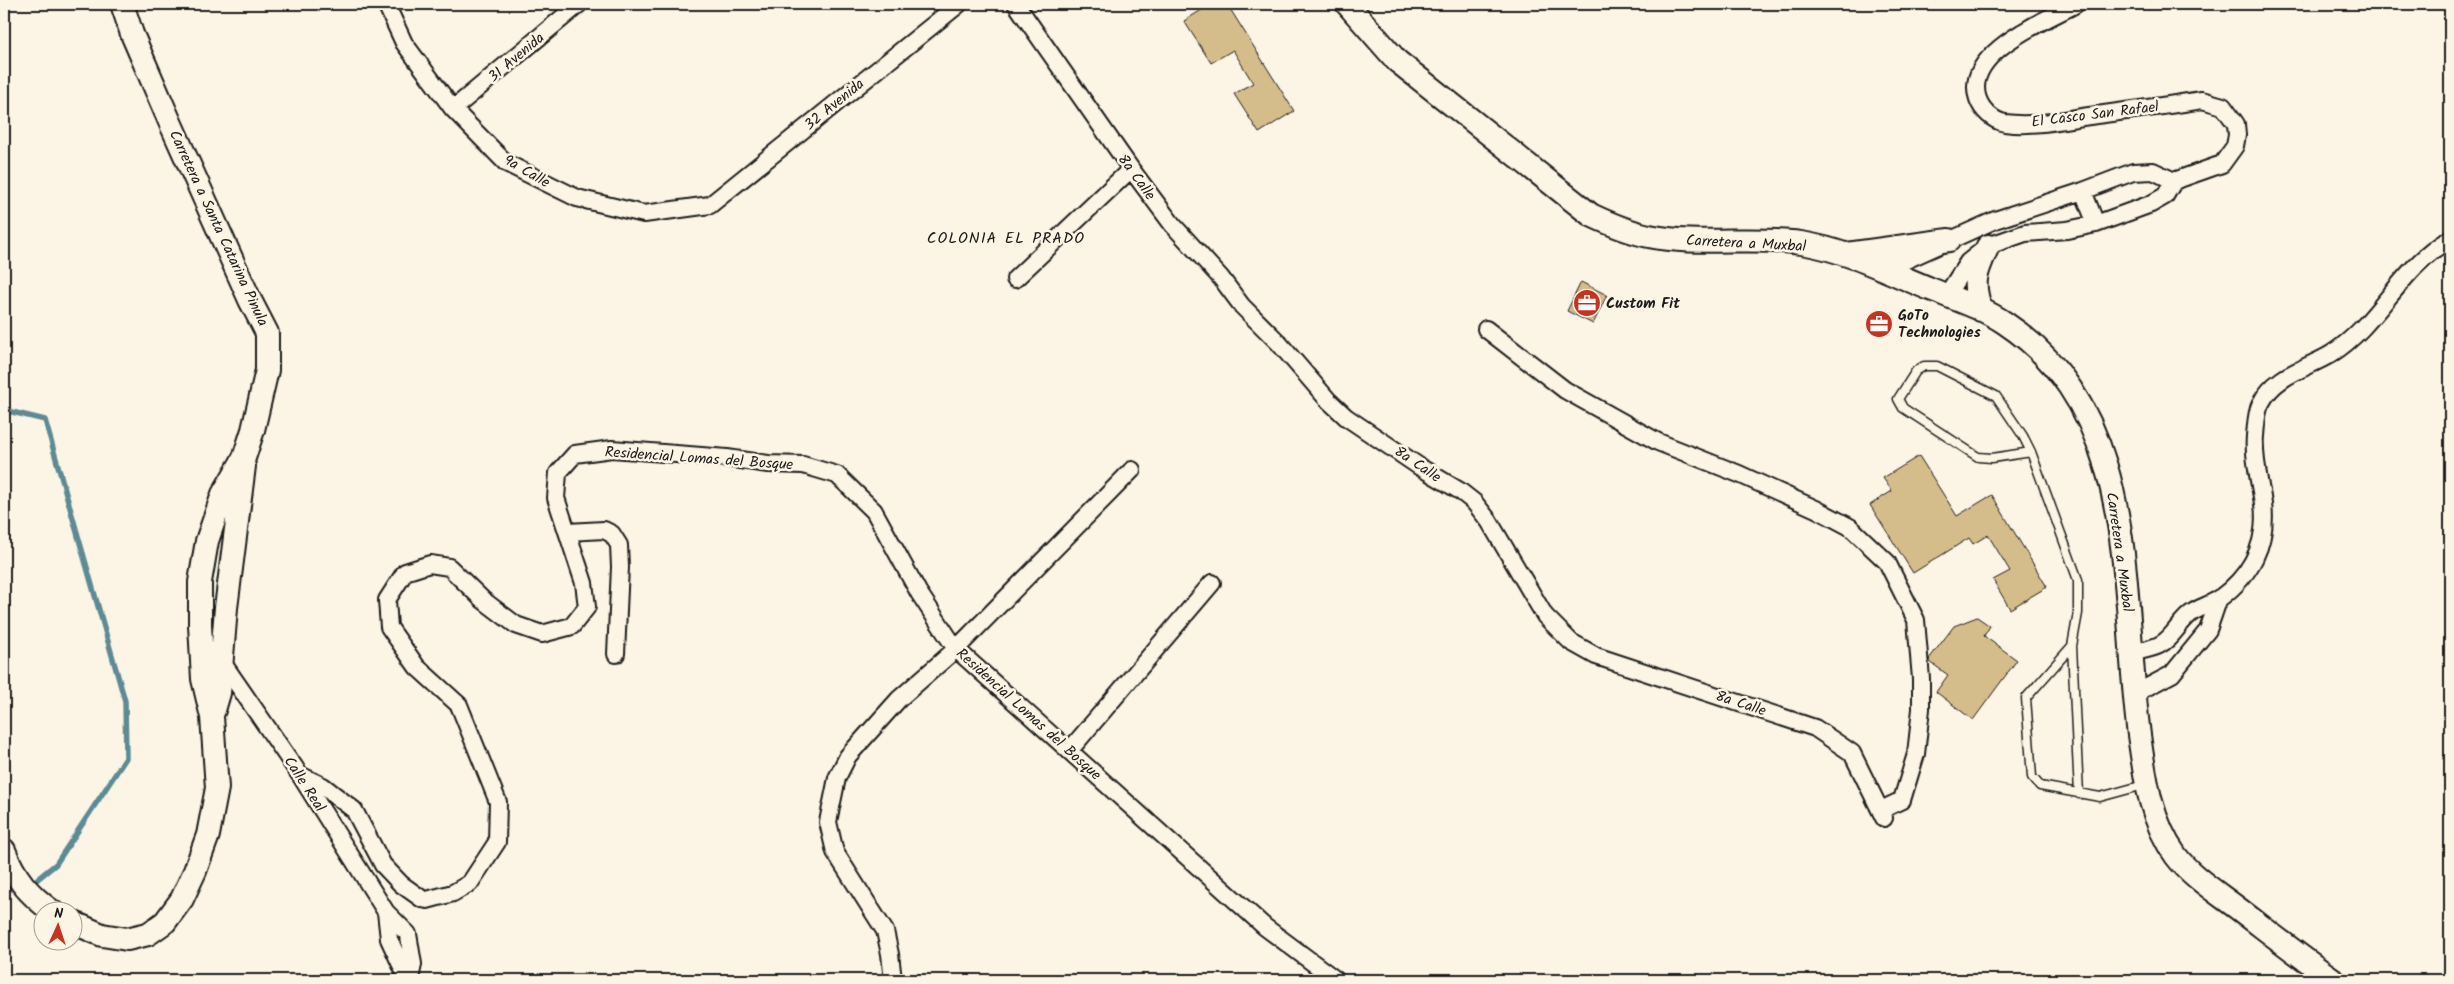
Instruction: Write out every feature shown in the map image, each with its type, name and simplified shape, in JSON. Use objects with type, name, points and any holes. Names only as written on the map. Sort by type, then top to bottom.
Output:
[{"type":"main road","name":"Carretera a Santa Catarina Pinula","points":[[82,926],[102,935],[127,939],[148,934],[165,922],[182,899],[195,871],[208,835],[217,788],[212,717],[203,679],[200,582],[207,541],[223,494],[244,458],[253,430],[267,370],[268,333],[250,300],[170,122],[132,34],[122,4]]},
{"type":"main road","name":"Carretera a Muxbal","points":[[1347,4],[1397,61],[1591,215],[1617,227],[1650,236],[1800,243],[1846,255],[1981,310],[2021,334],[2064,377],[2087,413],[2105,462],[2119,524],[2132,653],[2134,694],[2146,785],[2150,802],[2162,832],[2177,857],[2199,878],[2334,980]]},
{"type":"main road","points":[[1846,255],[1949,240]]},
{"type":"main road","points":[[1981,310],[1974,291],[1976,277],[1988,246]]},
{"type":"main road","name":"Carretera a Santa Catarina Pinula","points":[[212,717],[219,692],[220,659],[244,476],[244,458]]},
{"type":"main road","points":[[205,556],[220,553],[226,555],[232,564]]},
{"type":"main road","points":[[220,659],[209,648],[200,615],[219,613],[226,608]]},
{"type":"main road","points":[[4,850],[10,866],[23,886],[38,902]]},
{"type":"street","name":"9a Calle","points":[[386,4],[404,43],[453,109],[506,163],[577,198],[644,214],[710,205]]},
{"type":"street","name":"31 Avenida","points":[[453,109],[579,4]]},
{"type":"street","name":"32 Avenida","points":[[710,205],[959,4]]},
{"type":"street","name":"8a Calle","points":[[1016,4],[1131,169],[1172,224],[1328,400],[1361,428],[1420,467],[1460,490],[1474,502],[1489,520],[1546,616],[1571,642],[1596,656],[1815,728],[1852,752],[1882,814],[1902,800],[1916,754],[1921,709],[1916,620],[1887,562],[1850,527],[1816,508],[1740,474],[1658,442],[1565,390],[1486,330]]},
{"type":"street","name":"El Casco San Rafael","points":[[2076,4],[2008,42],[1983,64],[1976,77],[1976,91],[1980,105],[1990,116],[2003,122],[2018,124],[2038,123],[2202,100],[2223,106],[2236,124],[2238,135],[2230,156],[2212,168],[2174,181]]},
{"type":"street","points":[[1015,279],[1131,169]]},
{"type":"street","points":[[1884,270],[1995,220],[2143,170],[2158,173],[2174,181],[2161,199],[2096,224],[2067,230],[2025,233],[1988,246],[1968,262],[1946,296]]},
{"type":"street","points":[[2083,191],[2096,224]]},
{"type":"street","points":[[2132,653],[2161,644],[2191,613],[2219,598],[2249,571],[2259,551],[2263,533],[2263,506],[2254,451],[2260,404],[2270,388],[2292,373],[2331,354],[2358,332],[2418,262],[2450,240]]},
{"type":"street","name":"Residencial Lomas del Bosque","points":[[300,775],[323,786],[354,810],[383,864],[402,884],[422,899],[427,900],[453,894],[470,883],[497,842],[498,802],[459,705],[417,667],[389,627],[387,600],[405,572],[430,564],[449,567],[483,600],[516,625],[542,634],[572,626],[587,607],[584,583],[556,498],[558,473],[575,454],[612,449],[728,458],[768,464],[803,465],[837,474],[874,511],[919,593],[956,649],[1265,927],[1336,980]]},
{"type":"street","points":[[893,980],[885,931],[835,852],[828,822],[837,778],[848,756],[899,699],[956,649],[1132,470]]},
{"type":"street","points":[[568,532],[604,530],[612,534],[618,545],[620,567],[616,654]]},
{"type":"street","points":[[1069,752],[1212,583]]},
{"type":"street","points":[[2134,694],[2172,674],[2208,630],[2219,598]]},
{"type":"street","name":"Calle Real","points":[[220,659],[300,775],[386,912],[389,939],[409,980]]},
{"type":"lane","points":[[2031,452],[1992,458],[1978,457],[1903,408],[1898,399],[1916,372],[1924,366],[1937,366],[1996,396],[2023,436],[2031,452],[2078,580],[2078,613],[2072,646],[2079,794]]},
{"type":"lane","points":[[2072,646],[2026,698],[2032,777],[2040,786],[2100,797],[2146,785]]},
{"type":"building","points":[[1211,4],[1227,4],[1294,111],[1259,133],[1234,94],[1253,83],[1233,50],[1211,63],[1184,21]]},
{"type":"building","name":"Custom Fit","points":[[1581,282],[1607,295],[1593,324],[1567,311]]},
{"type":"building","points":[[1919,456],[1957,516],[1992,495],[2047,587],[2010,609],[1993,580],[2010,571],[1988,535],[1973,544],[1969,538],[1913,573],[1870,505],[1892,491],[1883,478]]},
{"type":"building","points":[[1977,617],[1990,626],[1984,636],[2017,660],[1973,720],[1936,692],[1948,675],[1930,662],[1929,659],[1954,626]]},
{"type":"waterway","points":[[4,410],[45,420],[125,701],[126,758],[56,864],[35,881]]},
{"type":"place","name":"Custom Fit","points":[[1587,303]]},
{"type":"place","name":"GoTo Technologies","points":[[1879,324]]},
{"type":"district","name":"COLONIA EL PRADO","points":[[1006,237]]}]
